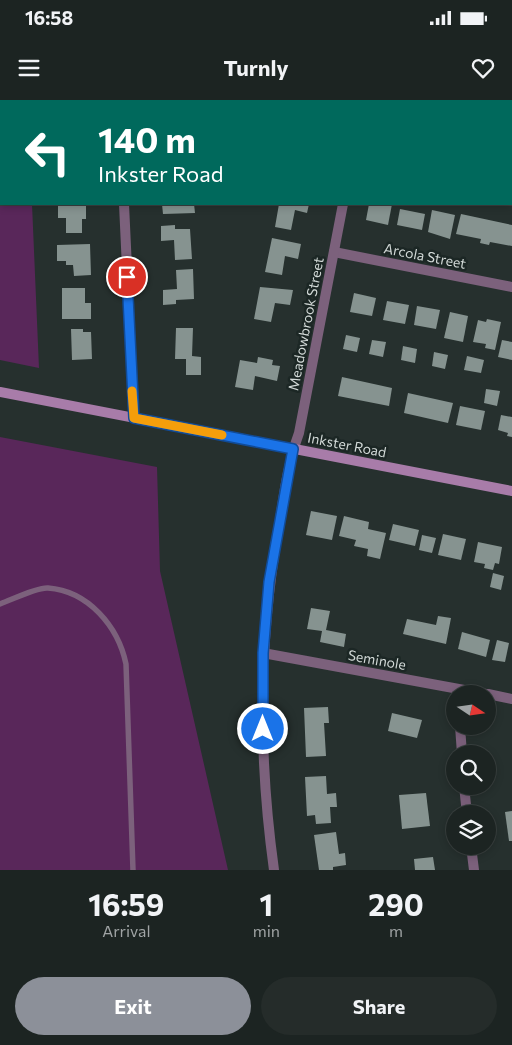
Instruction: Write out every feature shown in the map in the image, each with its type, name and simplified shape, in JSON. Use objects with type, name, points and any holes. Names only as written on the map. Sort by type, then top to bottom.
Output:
[{"type":"main road","name":"Inkster Road","points":[[0,392],[512,491]]},
{"type":"street","points":[[124,205],[134,418]]},
{"type":"street","name":"Meadowbrook Street","points":[[274,870],[263,767],[263,653],[269,582],[293,449],[299,433],[343,205]]},
{"type":"street","name":"Arcola Street","points":[[334,252],[512,287]]},
{"type":"street","name":"Seminole","points":[[263,653],[446,688]]},
{"type":"street","name":"Seminole","points":[[496,696],[512,699]]},
{"type":"street","points":[[472,855],[474,870]]},
{"type":"lane","points":[[0,604],[46,588],[68,593],[92,605],[116,633],[126,664],[133,870]]},
{"type":"shaded area","points":[[0,205],[32,205],[39,368],[0,360]]},
{"type":"shaded area","points":[[0,437],[157,467],[160,571],[228,870],[0,870]]},
{"type":"building","points":[[58,205],[86,205],[86,219],[82,219],[82,233],[66,233],[66,218],[58,218]]},
{"type":"building","points":[[162,205],[194,205],[195,213],[163,214]]},
{"type":"building","points":[[279,205],[309,205],[307,213],[295,210],[291,230],[275,227]]},
{"type":"building","points":[[369,205],[392,205],[388,225],[366,220]]},
{"type":"building","points":[[400,209],[425,214],[422,230],[397,225]]},
{"type":"building","points":[[432,210],[455,215],[450,239],[428,232]]},
{"type":"building","points":[[461,214],[512,225],[512,246],[490,242],[489,245],[480,243],[481,239],[456,234]]},
{"type":"building","points":[[175,225],[175,229],[190,229],[192,259],[175,260],[174,240],[161,241],[161,226]]},
{"type":"building","points":[[272,238],[301,244],[298,259],[285,256],[282,275],[265,272]]},
{"type":"building","points":[[90,244],[91,275],[74,276],[73,265],[66,265],[66,261],[57,261],[57,245]]},
{"type":"building","points":[[193,269],[194,299],[176,300],[176,304],[163,305],[163,290],[177,289],[176,270]]},
{"type":"building","points":[[260,287],[293,290],[290,305],[275,303],[271,322],[254,319]]},
{"type":"building","points":[[62,288],[85,288],[85,303],[91,303],[91,319],[62,319]]},
{"type":"building","points":[[354,293],[376,298],[372,316],[350,312]]},
{"type":"building","points":[[387,301],[409,305],[405,324],[383,320]]},
{"type":"building","points":[[417,306],[440,310],[436,329],[414,325]]},
{"type":"building","points":[[450,312],[468,316],[463,342],[444,338]]},
{"type":"building","points":[[487,319],[501,322],[495,350],[485,348],[486,344],[473,342],[478,320],[486,322]]},
{"type":"building","points":[[176,328],[193,328],[192,356],[201,357],[201,375],[186,375],[186,359],[175,359]]},
{"type":"building","points":[[71,329],[83,329],[83,332],[91,332],[92,359],[72,360]]},
{"type":"building","points":[[346,335],[360,338],[357,352],[343,349]]},
{"type":"building","points":[[372,340],[386,342],[383,357],[369,354]]},
{"type":"building","points":[[502,340],[512,342],[512,360],[498,357]]},
{"type":"building","points":[[403,346],[417,349],[415,363],[401,360]]},
{"type":"building","points":[[434,352],[448,355],[445,369],[432,366]]},
{"type":"building","points":[[467,356],[484,360],[481,373],[464,370]]},
{"type":"building","points":[[258,357],[273,360],[272,365],[280,366],[277,381],[255,376],[253,390],[235,387],[240,360],[257,363]]},
{"type":"building","points":[[342,377],[392,388],[389,406],[338,396]]},
{"type":"building","points":[[486,389],[500,391],[497,406],[484,403]]},
{"type":"building","points":[[408,393],[453,403],[448,423],[404,413]]},
{"type":"building","points":[[460,406],[485,411],[481,430],[456,425]]},
{"type":"building","points":[[501,415],[512,417],[512,437],[507,436],[508,433],[498,430]]},
{"type":"building","points":[[311,511],[337,516],[332,540],[306,535]]},
{"type":"building","points":[[344,516],[369,522],[368,529],[386,533],[380,559],[367,556],[368,549],[354,546],[356,540],[339,536]]},
{"type":"building","points":[[393,524],[419,530],[415,546],[389,540]]},
{"type":"building","points":[[443,534],[466,539],[461,560],[438,555]]},
{"type":"building","points":[[422,535],[436,538],[432,553],[419,550]]},
{"type":"building","points":[[478,542],[502,547],[499,564],[495,563],[493,570],[484,568],[485,564],[474,562]]},
{"type":"building","points":[[493,573],[504,576],[501,590],[490,587]]},
{"type":"building","points":[[311,608],[330,611],[326,630],[346,634],[344,647],[320,642],[322,631],[307,629]]},
{"type":"building","points":[[438,616],[451,618],[446,644],[403,634],[407,619],[436,625]]},
{"type":"building","points":[[462,632],[490,640],[486,657],[458,649]]},
{"type":"building","points":[[497,640],[509,643],[505,662],[492,660]]},
{"type":"building","points":[[328,707],[329,723],[324,723],[326,756],[306,757],[304,708]]},
{"type":"building","points":[[392,713],[422,720],[417,738],[388,731]]},
{"type":"building","points":[[326,776],[327,794],[336,793],[337,807],[330,807],[331,823],[316,824],[315,815],[307,816],[305,777]]},
{"type":"building","points":[[426,793],[430,826],[402,829],[399,795]]},
{"type":"building","points":[[512,811],[512,841],[509,841],[505,812]]},
{"type":"building","points":[[336,832],[339,854],[345,853],[346,865],[333,867],[333,870],[319,870],[314,835]]},
{"type":"building","points":[[433,857],[435,870],[415,870],[414,859]]},
{"type":"slow traffic","points":[[132,391],[134,418],[222,435]]},
{"type":"route","points":[[127,277],[134,418],[293,449],[265,614],[263,729]]}]
